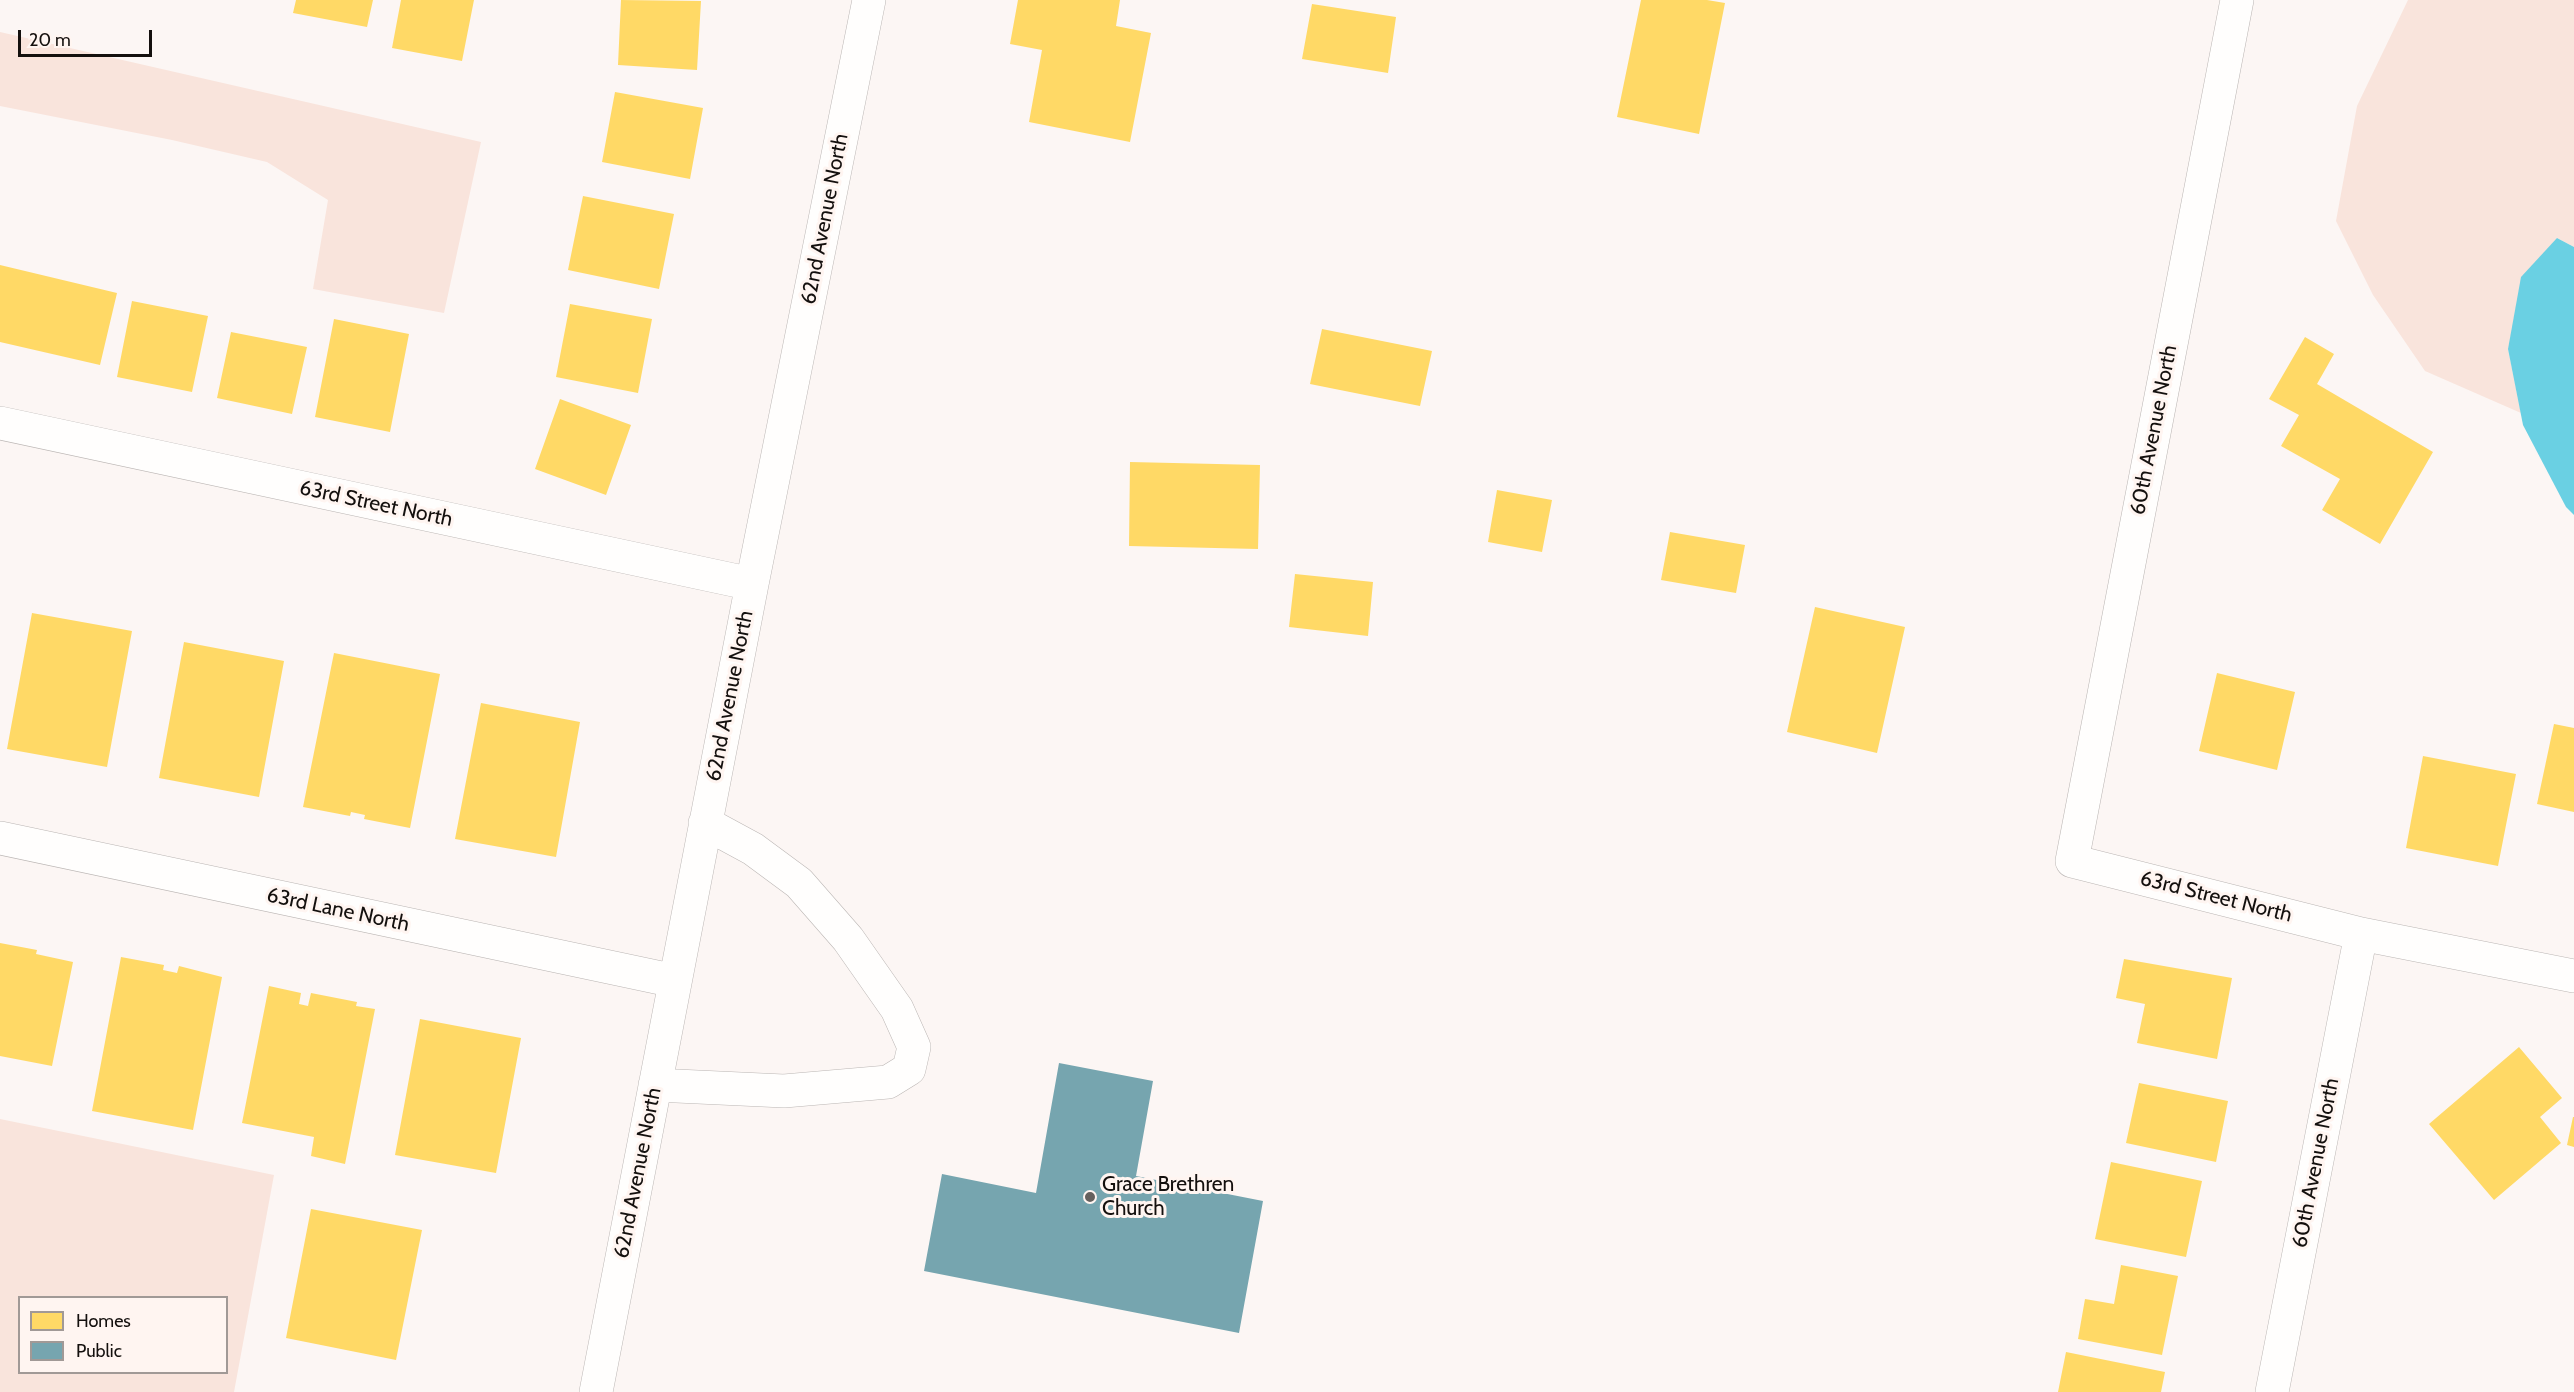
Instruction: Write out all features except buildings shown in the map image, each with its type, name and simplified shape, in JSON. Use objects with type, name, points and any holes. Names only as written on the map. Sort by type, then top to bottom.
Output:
[{"type":"street","name":"62nd Avenue North","points":[[596,1392],[705,823],[869,0]]},
{"type":"street","name":"60th Avenue North","points":[[2072,861],[2237,0]]},
{"type":"street","name":"63rd Street North","points":[[0,423],[752,584]]},
{"type":"street","points":[[655,1084],[784,1091],[888,1082],[909,1069],[914,1047],[897,1009],[848,939],[799,883],[753,849],[705,823]]},
{"type":"street","name":"63rd Lane North","points":[[0,838],[675,981]]},
{"type":"street","name":"63rd Street North","points":[[2072,861],[2361,934],[2574,976]]},
{"type":"street","name":"60th Avenue North","points":[[2272,1392],[2361,934]]},
{"type":"shaded area","points":[[2408,0],[2574,0],[2574,247],[2557,238],[2508,349],[2521,413],[2425,371],[2373,295],[2336,221],[2357,106]]},
{"type":"shaded area","points":[[0,32],[481,142],[444,313],[313,289],[328,200],[267,162],[172,140],[0,106]]},
{"type":"shaded area","points":[[0,1119],[274,1175],[234,1392],[0,1392]]},
{"type":"water","points":[[2557,238],[2574,247],[2574,515],[2566,507],[2523,425],[2508,349],[2521,277]]},
{"type":"place","name":"Grace Brethren Church","points":[[1090,1197]]}]
